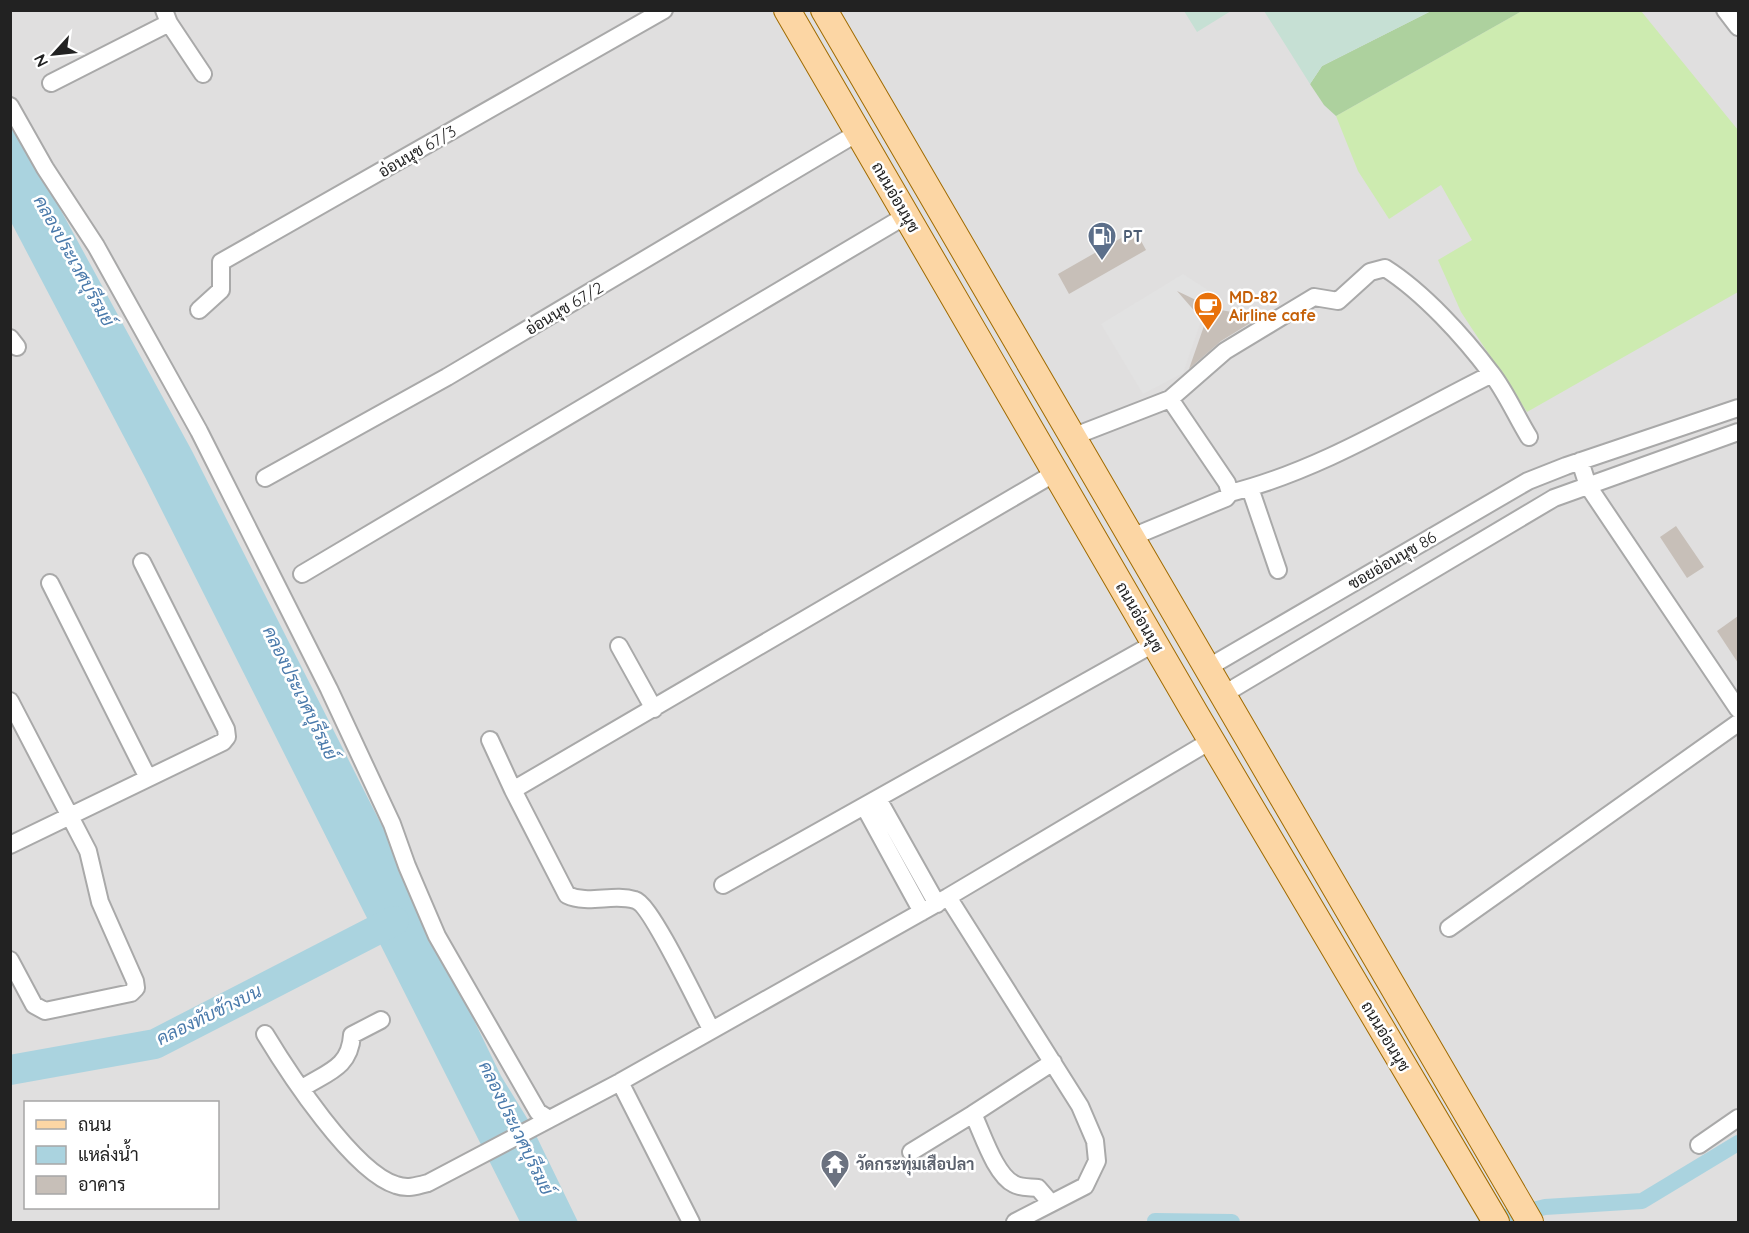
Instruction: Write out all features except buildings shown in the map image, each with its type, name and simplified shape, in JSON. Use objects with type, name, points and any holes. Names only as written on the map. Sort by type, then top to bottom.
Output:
[{"type":"main road","name":"ถนนอ่อนนุช","points":[[787,10],[1195,713],[1496,1222]]},
{"type":"main road","name":"ถนนอ่อนนุช","points":[[824,10],[1072,437],[1209,667],[1530,1222]]},
{"type":"main road","points":[[1180,686],[1209,667]]},
{"type":"main road","points":[[1195,713],[1224,694]]},
{"type":"street","name":"อ่อนนุช 67/3","points":[[199,310],[221,290],[221,262],[664,10]]},
{"type":"street","points":[[1725,10],[1738,27]]},
{"type":"street","points":[[51,82],[166,16],[203,74]]},
{"type":"street","points":[[10,106],[45,168],[96,246],[199,431],[329,688],[392,824],[437,936],[538,1112],[546,1120]]},
{"type":"street","name":"อ่อนนุช 67/2","points":[[265,478],[447,377],[859,132]]},
{"type":"street","points":[[302,574],[907,215]]},
{"type":"street","points":[[1072,437],[1170,399],[1225,351],[1314,297],[1338,301],[1370,272],[1385,268],[1401,278],[1461,338],[1492,374],[1529,437]]},
{"type":"street","points":[[1132,537],[1226,498],[1230,493],[1250,488],[1345,449],[1492,374]]},
{"type":"street","points":[[1170,399],[1227,483],[1230,493]]},
{"type":"street","name":"ซอยอ่อนนุช 86","points":[[1209,667],[1528,482],[1580,461],[1738,408]]},
{"type":"street","name":"ซอยอ่อนนุช 86","points":[[1224,694],[1530,510],[1588,486],[1738,432]]},
{"type":"street","points":[[1580,461],[1588,486],[1738,709]]},
{"type":"street","points":[[513,790],[1055,473]]},
{"type":"street","points":[[1250,488],[1278,570]]},
{"type":"street","points":[[10,845],[223,742],[227,737],[226,729],[142,562]]},
{"type":"street","points":[[50,583],[148,778]]},
{"type":"street","points":[[723,885],[1155,643]]},
{"type":"street","points":[[619,645],[654,709]]},
{"type":"street","points":[[10,700],[72,815],[88,851],[104,912],[136,988],[131,993],[45,1011],[34,1005],[10,960]]},
{"type":"street","points":[[1449,928],[1738,723]]},
{"type":"street","points":[[490,740],[567,895],[584,899],[626,898],[641,903],[658,928],[711,1029]]},
{"type":"street","points":[[265,1034],[301,1089],[347,1147],[377,1174],[396,1185],[413,1187],[428,1183],[620,1082],[936,904],[1212,740]]},
{"type":"street","points":[[871,802],[936,904],[1053,1062],[1080,1106],[1095,1141],[1097,1161],[1085,1186],[1015,1222]]},
{"type":"street","points":[[301,1089],[342,1063],[351,1052],[352,1035],[381,1020]]},
{"type":"street","points":[[911,1152],[1053,1062]]},
{"type":"street","points":[[620,1082],[691,1222]]},
{"type":"street","points":[[973,1114],[1005,1178],[1013,1184],[1038,1188],[1051,1203]]},
{"type":"street","points":[[1699,1145],[1738,1118]]},
{"type":"shaded area","points":[[10,11],[1738,11],[1738,1222],[11,1222]]},
{"type":"shaded area","points":[[1183,274],[1211,292],[1183,373],[1143,394],[1101,324]]},
{"type":"green space","points":[[1184,11],[1231,11],[1197,32]]},
{"type":"green space","points":[[1264,11],[1431,11],[1322,66],[1310,84]]},
{"type":"green space","points":[[1431,11],[1522,11],[1336,116],[1324,105],[1310,84],[1322,66]]},
{"type":"green space","points":[[1522,11],[1641,11],[1738,130],[1738,292],[1527,412],[1461,312],[1438,260],[1472,240],[1441,185],[1389,219],[1358,171],[1336,116]]},
{"type":"water","name":"คลองประเวศบุรีรมย์","points":[[10,117],[192,451],[413,887],[426,921],[501,1076],[530,1123],[578,1222],[520,1222],[145,477],[11,222]]},
{"type":"waterway","name":"คลองทับช้างบน","points":[[10,1070],[155,1044],[394,921]]},
{"type":"waterway","points":[[1486,1222],[1545,1207],[1642,1201],[1738,1143]]},
{"type":"waterway","points":[[1156,1222],[1232,1222]]},
{"type":"place","name":"PT","points":[[1102,262]]},
{"type":"place","name":"MD-82 Airline cafe","points":[[1208,332]]},
{"type":"place","name":"วัดกระทุ่มเสือปลา","points":[[835,1190]]}]
